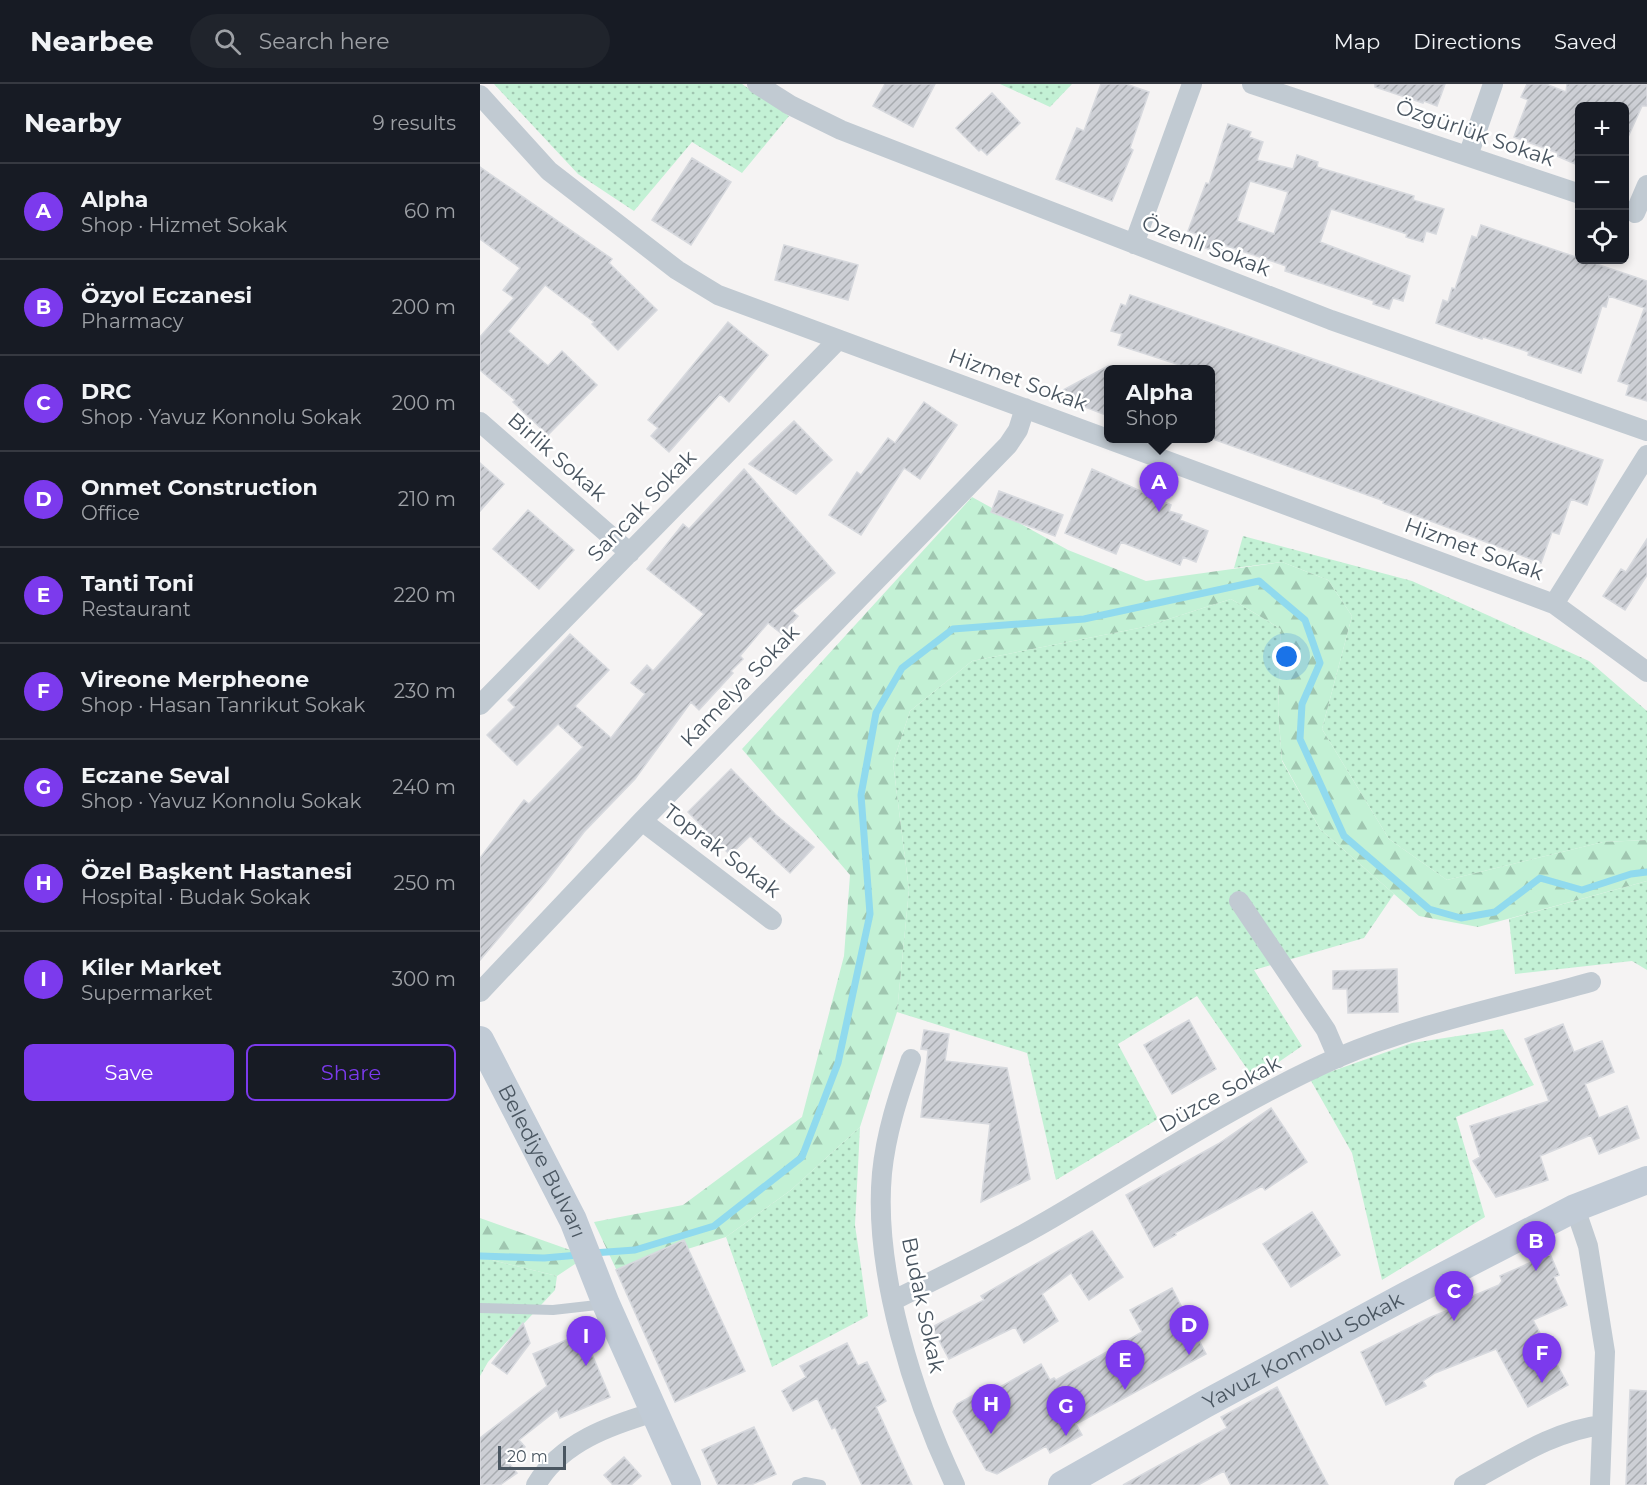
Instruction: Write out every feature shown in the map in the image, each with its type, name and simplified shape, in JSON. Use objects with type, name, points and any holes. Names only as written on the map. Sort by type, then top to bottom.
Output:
[{"type":"street","name":"Özenli Sokak","points":[[757,84],[790,105],[841,130],[1331,320],[1647,431]]},
{"type":"street","points":[[1134,244],[1192,84]]},
{"type":"street","name":"Özgürlük Sokak","points":[[1252,84],[1575,192]]},
{"type":"street","points":[[1468,156],[1493,84]]},
{"type":"street","name":"Hizmet Sokak","points":[[480,95],[549,171],[692,280],[730,300],[1104,437]]},
{"type":"street","points":[[1635,213],[1647,185]]},
{"type":"street","name":"Sancak Sokak","points":[[480,705],[838,340]]},
{"type":"street","name":"Kamelya Sokak","points":[[480,992],[642,820],[1008,445],[1018,430],[1025,408]]},
{"type":"street","name":"Birlik Sokak","points":[[480,422],[630,553]]},
{"type":"street","name":"Hizmet Sokak","points":[[1119,443],[1554,604],[1647,672]]},
{"type":"street","points":[[1554,604],[1647,455]]},
{"type":"street","name":"Toprak Sokak","points":[[642,820],[772,920]]},
{"type":"street","points":[[1239,901],[1326,1030],[1338,1058]]},
{"type":"street","name":"Düzce Sokak","points":[[894,1300],[971,1263],[1234,1110],[1338,1058],[1378,1041],[1592,982]]},
{"type":"street","name":"Belediye Bulvarı","points":[[480,1040],[573,1220],[602,1294],[687,1485]]},
{"type":"street","name":"Budak Sokak","points":[[911,1059],[893,1110],[882,1176],[883,1231],[902,1342],[930,1428],[955,1485]]},
{"type":"street","name":"Yavuz Konnolu Sokak","points":[[1062,1485],[1215,1398],[1575,1208],[1647,1180]]},
{"type":"street","points":[[1575,1208],[1588,1246],[1601,1320],[1605,1379],[1600,1485]]},
{"type":"street","points":[[536,1485],[558,1458],[579,1443],[618,1423],[655,1412]]},
{"type":"street","points":[[1464,1485],[1545,1442],[1576,1430],[1602,1425]]},
{"type":"lane","points":[[480,1308],[553,1310],[602,1294]]},
{"type":"lane","points":[[797,1485],[805,1482],[821,1485]]},
{"type":"green space","points":[[494,84],[742,84],[789,116],[742,173],[692,142],[634,211],[578,174]]},
{"type":"green space","points":[[1000,84],[1072,84],[1050,107]]},
{"type":"green space","points":[[972,497],[1068,550],[1146,581],[1282,562],[1328,580],[1352,616],[1322,729],[1389,839],[1447,880],[1603,842],[1647,840],[1647,881],[1478,927],[1419,916],[1320,829],[1282,760],[1278,708],[1281,629],[1231,599],[1144,627],[972,661],[910,711],[893,763],[909,890],[897,1012],[860,1127],[791,1190],[726,1237],[617,1271],[594,1222],[683,1205],[802,1117],[844,956],[850,875],[742,749]]},
{"type":"green space","points":[[1243,536],[1412,581],[1589,661],[1647,711],[1647,840],[1603,842],[1447,880],[1389,839],[1322,729],[1352,616],[1328,580],[1282,562],[1234,568]]},
{"type":"green space","points":[[1231,599],[1281,629],[1278,708],[1282,761],[1320,829],[1394,894],[1364,938],[1254,970],[1302,1046],[1254,1079],[1197,996],[1118,1044],[1158,1119],[1056,1180],[1027,1053],[897,1012],[909,890],[893,763],[910,711],[972,661],[1144,627]]},
{"type":"green space","points":[[1647,881],[1647,970],[1632,961],[1515,974],[1509,919]]},
{"type":"green space","points":[[1503,1029],[1534,1085],[1456,1117],[1485,1217],[1382,1280],[1352,1153],[1310,1079],[1412,1043]]},
{"type":"green space","points":[[860,1127],[855,1225],[868,1316],[772,1367],[726,1237],[791,1190]]},
{"type":"green space","points":[[480,1218],[587,1256],[557,1276],[480,1257]]},
{"type":"green space","points":[[480,1257],[557,1276],[555,1290],[488,1362],[480,1376]]},
{"type":"building","points":[[885,84],[935,84],[913,127],[873,106]]},
{"type":"building","points":[[1101,84],[1126,84],[1149,92],[1130,148],[1133,150],[1112,201],[1056,179],[1077,128],[1084,131]]},
{"type":"building","points":[[1375,84],[1445,84],[1437,106],[1375,87]]},
{"type":"building","points":[[1527,84],[1546,84],[1566,92],[1567,84],[1647,84],[1647,106],[1642,106],[1629,135],[1629,102],[1575,102],[1575,164],[1557,156],[1558,153],[1514,137],[1528,100],[1521,97]]},
{"type":"building","points":[[992,93],[1020,123],[987,155],[981,149],[979,151],[956,128]]},
{"type":"building","points":[[1228,124],[1251,132],[1249,137],[1263,142],[1257,160],[1293,169],[1297,155],[1318,162],[1317,167],[1414,196],[1413,200],[1444,209],[1436,234],[1426,231],[1423,242],[1406,237],[1407,234],[1331,209],[1320,242],[1410,276],[1403,301],[1393,298],[1389,309],[1373,304],[1374,301],[1285,271],[1286,266],[1224,245],[1221,253],[1196,245],[1199,235],[1188,231],[1206,183],[1209,184]],"holes":[[[1250,181],[1288,192],[1274,234],[1237,221]]]},
{"type":"building","points":[[692,158],[731,182],[691,245],[652,220]]},
{"type":"building","points":[[480,167],[612,259],[609,263],[657,310],[618,350],[592,324],[594,322],[545,285],[508,331],[548,366],[562,351],[597,385],[548,435],[513,402],[515,400],[480,370],[480,337],[514,298],[503,290],[520,268],[480,239]]},
{"type":"building","points":[[1481,225],[1575,257],[1575,264],[1597,264],[1647,281],[1647,309],[1609,296],[1606,307],[1602,306],[1581,373],[1528,355],[1529,352],[1436,323],[1443,300],[1448,302],[1452,288],[1455,289],[1472,236],[1477,238]]},
{"type":"building","points":[[784,245],[858,265],[848,300],[775,280]]},
{"type":"building","points":[[1130,295],[1603,460],[1587,505],[1571,499],[1559,534],[1552,532],[1541,563],[1383,503],[1384,501],[1215,440],[1215,365],[1180,365],[1118,345],[1122,334],[1111,331],[1121,304],[1126,306]]},
{"type":"building","points":[[1644,309],[1647,310],[1647,401],[1626,395],[1629,385],[1618,381]]},
{"type":"building","points":[[728,322],[768,355],[729,402],[720,394],[669,452],[651,436],[658,428],[648,420]]},
{"type":"building","points":[[1104,368],[1104,414],[1054,395]]},
{"type":"building","points":[[924,402],[957,425],[920,479],[904,468],[861,535],[829,515],[857,472],[861,475],[888,438],[895,443]]},
{"type":"building","points":[[794,421],[832,460],[796,494],[749,464]]},
{"type":"building","points":[[480,463],[504,484],[480,511]]},
{"type":"building","points":[[744,469],[835,573],[792,611],[798,616],[782,634],[768,623],[740,656],[743,659],[731,671],[733,673],[699,710],[691,702],[635,779],[584,832],[546,882],[480,960],[480,858],[524,800],[529,804],[583,747],[558,724],[517,765],[487,735],[515,707],[508,700],[570,634],[609,670],[575,706],[611,738],[645,694],[631,683],[647,665],[653,671],[704,614],[647,569],[683,524],[689,529]]},
{"type":"building","points":[[1092,469],[1171,505],[1169,511],[1182,515],[1180,520],[1208,531],[1196,562],[1183,557],[1180,565],[1121,542],[1116,554],[1065,533]]},
{"type":"building","points":[[999,491],[1063,515],[1055,536],[991,512]]},
{"type":"building","points":[[528,510],[574,550],[539,589],[493,549]]},
{"type":"building","points":[[1647,539],[1647,575],[1625,610],[1603,596],[1621,569],[1626,572]]},
{"type":"building","points":[[731,769],[776,815],[814,847],[790,873],[750,836],[730,855],[688,812]]},
{"type":"building","points":[[1397,969],[1398,1012],[1348,1013],[1347,989],[1333,989],[1333,971]]},
{"type":"building","points":[[1189,1020],[1216,1069],[1172,1094],[1144,1045]]},
{"type":"building","points":[[1563,1024],[1574,1052],[1602,1041],[1614,1072],[1585,1084],[1599,1118],[1627,1106],[1639,1138],[1599,1154],[1591,1135],[1540,1156],[1548,1180],[1496,1197],[1473,1161],[1480,1157],[1470,1126],[1549,1101],[1525,1039]]},
{"type":"building","points":[[924,1030],[949,1034],[945,1061],[1007,1068],[1030,1179],[981,1202],[990,1124],[921,1117],[928,1050],[921,1049]]},
{"type":"building","points":[[1271,1108],[1307,1162],[1265,1190],[1262,1186],[1175,1233],[1176,1235],[1154,1247],[1126,1195],[1218,1144]]},
{"type":"building","points":[[1312,1212],[1340,1255],[1291,1287],[1263,1244]]},
{"type":"building","points":[[1092,1231],[1123,1277],[1089,1300],[1071,1273],[1042,1294],[1058,1321],[1024,1343],[1015,1327],[949,1359],[932,1327],[984,1300],[981,1296]]},
{"type":"building","points":[[684,1240],[745,1371],[675,1402],[616,1270]]},
{"type":"building","points":[[1550,1254],[1559,1275],[1554,1277],[1567,1305],[1533,1320],[1568,1385],[1528,1407],[1496,1349],[1435,1373],[1423,1381],[1426,1386],[1386,1405],[1361,1352],[1431,1317],[1469,1302],[1468,1298],[1499,1285],[1502,1281],[1500,1276]]},
{"type":"building","points":[[1172,1288],[1206,1354],[1076,1424],[1082,1435],[1050,1453],[1046,1446],[997,1474],[986,1470],[953,1412],[957,1404],[990,1386],[993,1391],[1041,1364],[1050,1380],[1054,1378],[1056,1380],[1142,1332],[1130,1310]]},
{"type":"building","points":[[523,1323],[530,1343],[507,1374],[492,1363]]},
{"type":"building","points":[[583,1333],[610,1397],[560,1418],[557,1410],[519,1440],[525,1447],[507,1461],[517,1473],[500,1485],[480,1485],[480,1438],[547,1386],[533,1354]]},
{"type":"building","points":[[847,1343],[858,1366],[867,1362],[886,1401],[876,1407],[912,1485],[862,1485],[835,1427],[832,1429],[817,1398],[793,1411],[782,1391],[806,1377],[800,1366]]},
{"type":"building","points":[[1277,1387],[1328,1485],[1231,1485],[1224,1471],[1198,1485],[1123,1485],[1227,1428],[1221,1417]]},
{"type":"building","points":[[1630,1390],[1647,1391],[1647,1485],[1626,1485]]},
{"type":"building","points":[[754,1427],[776,1474],[751,1485],[718,1485],[702,1450]]},
{"type":"building","points":[[624,1457],[641,1476],[631,1485],[613,1485],[604,1475]]},
{"type":"waterway","points":[[593,1253],[635,1250],[714,1226],[802,1157],[838,1063],[870,914],[861,795],[876,713],[902,668],[953,629],[1084,619],[1259,581],[1305,620],[1320,663],[1302,704],[1300,739],[1344,836],[1429,909],[1461,918],[1495,912],[1540,878],[1582,890],[1631,874],[1647,872]]},
{"type":"waterway","points":[[480,1256],[544,1258],[579,1255]]},
{"type":"place","name":"Alpha","points":[[1159,512]]},
{"type":"place","name":"Özyol Eczanesi","points":[[1536,1271]]},
{"type":"place","name":"DRC","points":[[1454,1321]]},
{"type":"place","name":"Onmet Construction","points":[[1189,1355]]},
{"type":"place","name":"Kiler Market","points":[[586,1366]]},
{"type":"place","name":"Vireone Merpheone","points":[[1542,1383]]},
{"type":"place","name":"Tanti Toni","points":[[1125,1390]]},
{"type":"place","name":"Özel Başkent Hastanesi","points":[[991,1434]]},
{"type":"place","name":"Eczane Seval","points":[[1066,1436]]}]
